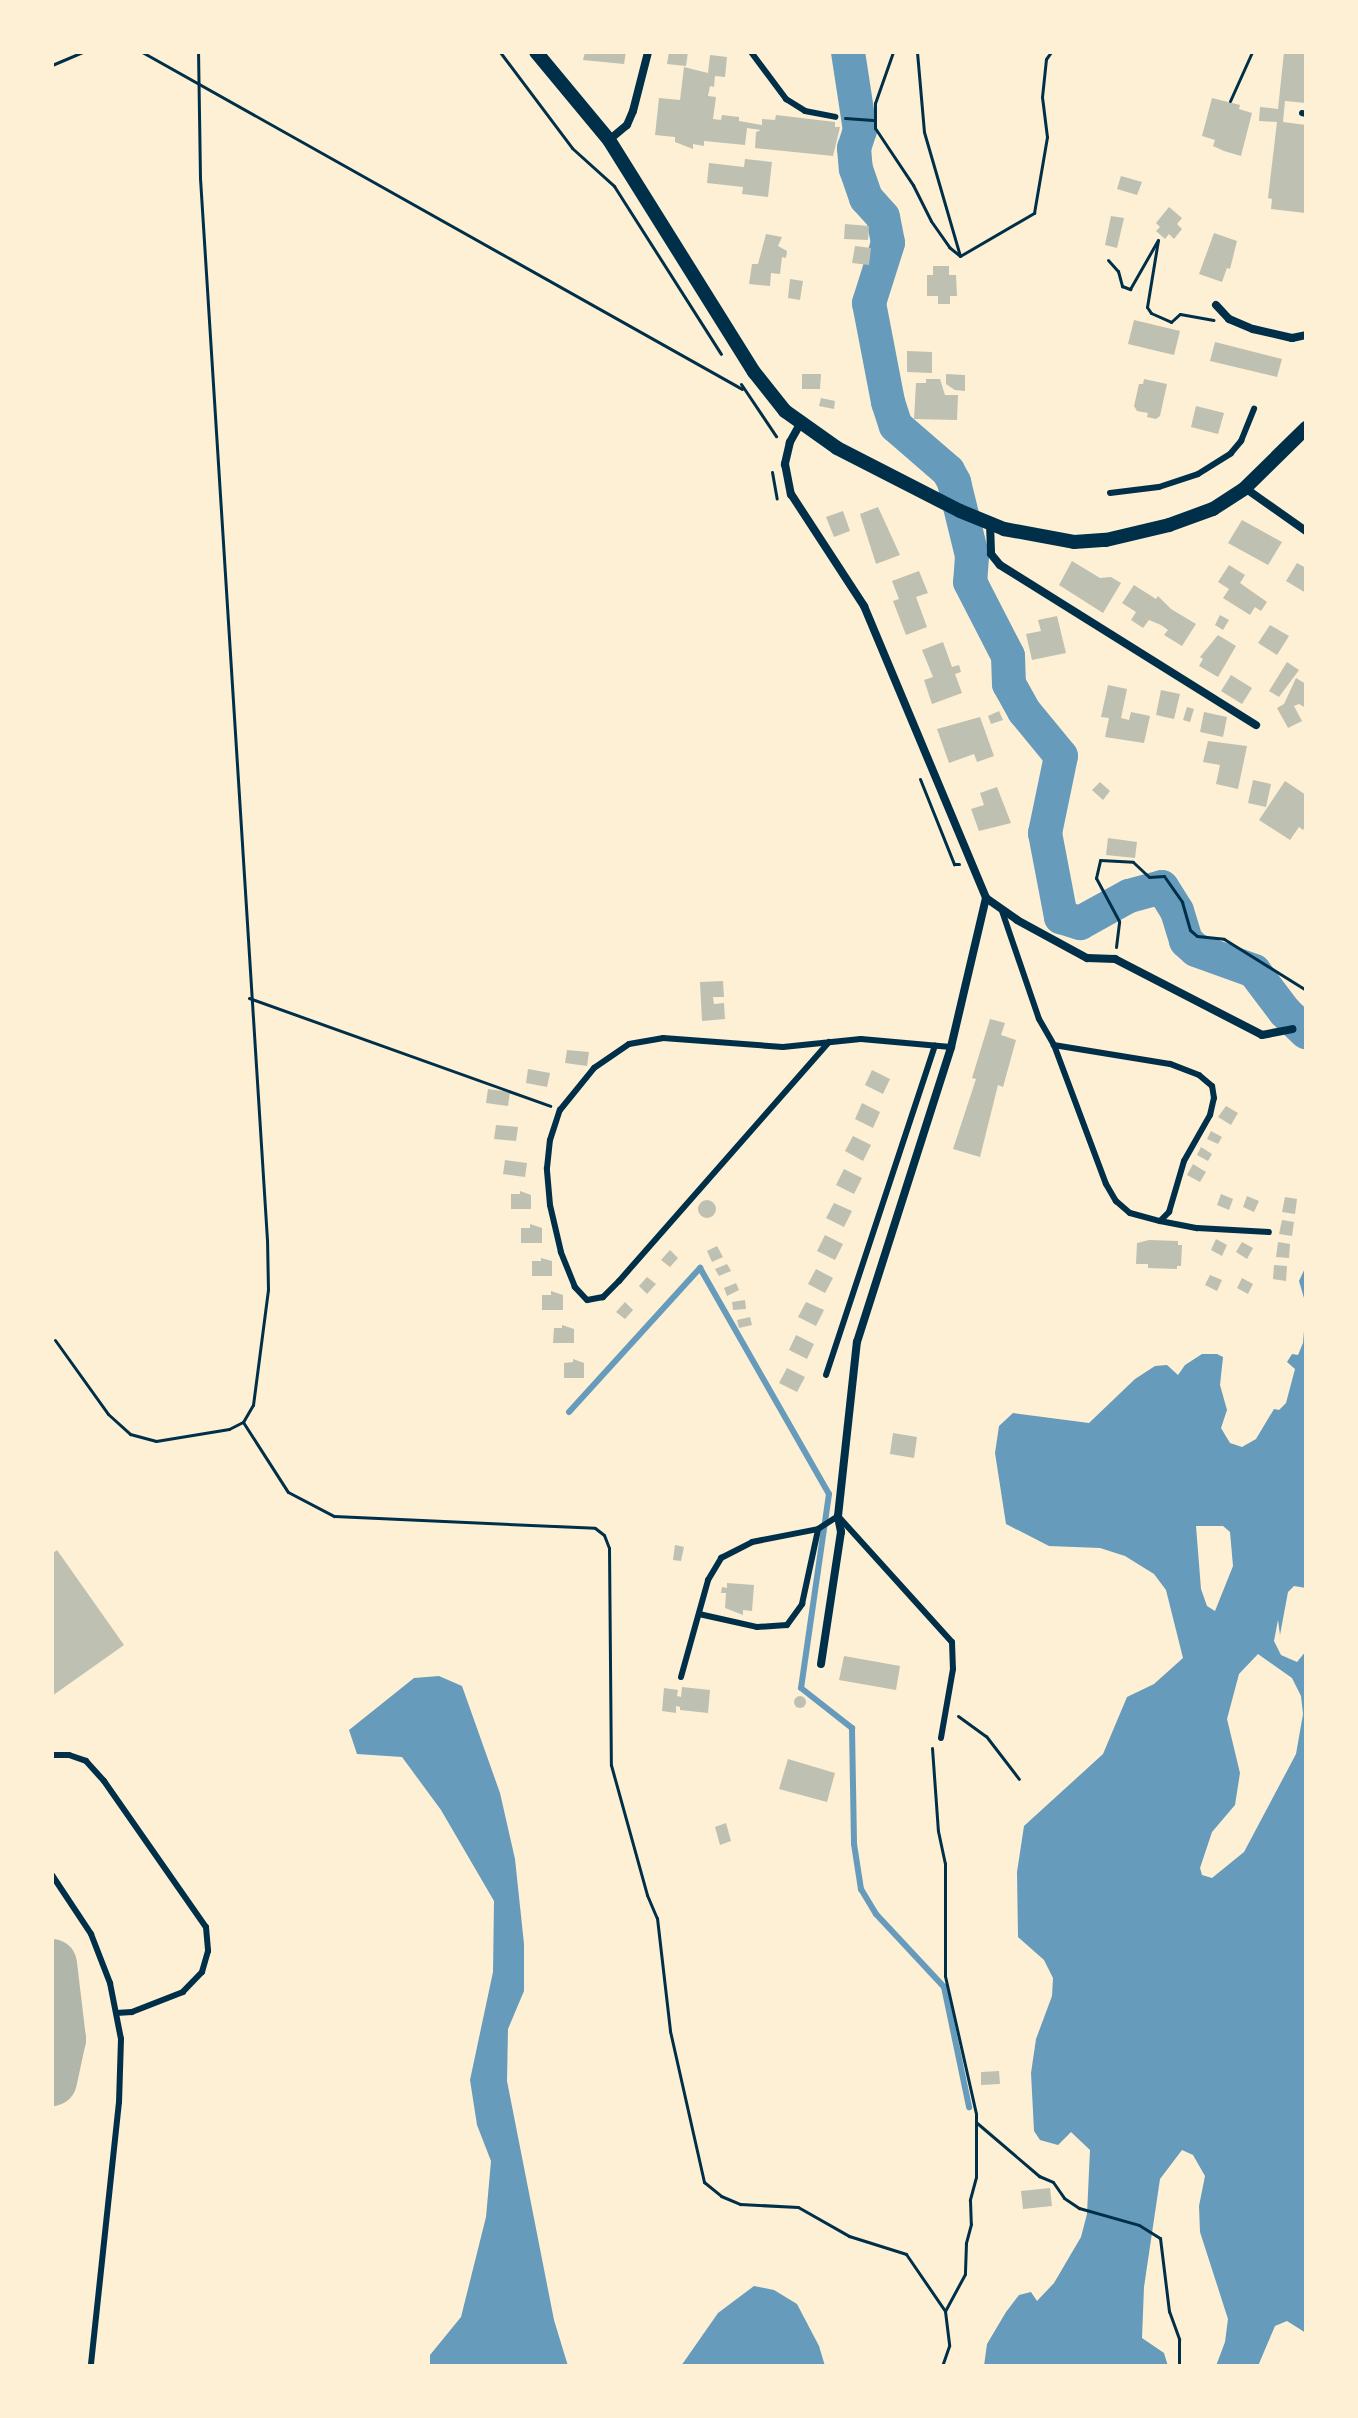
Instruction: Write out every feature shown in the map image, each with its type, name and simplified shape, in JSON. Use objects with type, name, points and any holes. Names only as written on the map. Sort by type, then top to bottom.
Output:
[{"type":"street","points":[[536,52],[609,140],[754,372],[800,424],[837,448],[990,523],[1074,542],[1106,540],[1169,525],[1213,509],[1245,488],[1306,428]]},
{"type":"street","points":[[609,140],[627,125],[648,52]]},
{"type":"street","points":[[1216,305],[1222,314],[1273,334],[1292,338],[1306,335]]},
{"type":"street","points":[[800,424],[790,442],[785,464],[791,494],[864,606],[986,898],[1087,958],[1115,959],[1262,1035],[1292,1029]]},
{"type":"street","points":[[1245,488],[1306,531]]},
{"type":"street","points":[[990,523],[991,554],[1000,565],[1256,725]]},
{"type":"street","points":[[821,1664],[841,1532],[838,1516],[857,1342],[951,1047],[986,898]]},
{"type":"lane","points":[[751,52],[786,99],[805,111],[839,117]]},
{"type":"lane","points":[[1110,493],[1159,487],[1198,474],[1231,453],[1241,441],[1254,408]]},
{"type":"lane","points":[[1001,908],[1039,1019],[1054,1045],[1106,1184],[1116,1201],[1130,1213],[1160,1221],[1197,1228],[1269,1232]]},
{"type":"lane","points":[[829,1042],[619,1281],[603,1297],[587,1300],[575,1287],[550,1205],[550,1140],[560,1110],[594,1068],[629,1044],[663,1038],[783,1047],[829,1042],[861,1039],[951,1047]]},
{"type":"lane","points":[[1054,1045],[1170,1064],[1199,1075],[1212,1086],[1214,1098],[1210,1115],[1184,1161],[1169,1212],[1160,1221]]},
{"type":"lane","points":[[826,1375],[935,1046]]},
{"type":"lane","points":[[681,1677],[708,1580],[731,1550],[752,1542],[818,1529],[838,1516],[952,1642],[955,1655],[941,1738]]},
{"type":"lane","points":[[699,1614],[757,1627],[787,1625],[802,1604],[818,1529]]},
{"type":"lane","points":[[52,1755],[69,1755],[86,1761],[104,1781],[206,1927],[208,1951],[202,1972],[183,1992],[146,2008],[116,2013]]},
{"type":"lane","points":[[52,1875],[91,1934],[110,1983],[121,2039],[119,2102],[91,2366]]},
{"type":"path","points":[[52,65],[82,52]]},
{"type":"path","points":[[142,52],[198,87],[744,390]]},
{"type":"path","points":[[55,1340],[108,1414],[130,1434],[156,1441],[229,1429],[243,1422],[253,1405],[268,1290],[200,177],[198,52]]},
{"type":"path","points":[[500,52],[572,148],[614,186],[728,364]]},
{"type":"path","points":[[893,52],[871,120],[931,221],[949,247],[960,256]]},
{"type":"path","points":[[917,52],[924,132],[960,256]]},
{"type":"path","points":[[960,256],[1034,213],[1047,137],[1042,97],[1046,59],[1051,52]]},
{"type":"path","points":[[1230,101],[1252,52]]},
{"type":"path","points":[[839,117],[871,120]]},
{"type":"path","points":[[1108,260],[1118,271],[1122,286],[1130,289],[1158,240],[1147,307],[1151,313],[1171,322],[1180,314],[1207,321],[1222,314]]},
{"type":"path","points":[[736,377],[766,425],[777,434],[775,442]]},
{"type":"path","points":[[773,465],[776,497],[783,509]]},
{"type":"path","points":[[915,767],[954,864],[973,866]]},
{"type":"path","points":[[1115,959],[1119,921],[1096,878],[1100,860],[1133,862],[1149,877],[1164,876],[1182,902],[1190,930],[1197,936],[1224,939],[1228,945],[1239,948],[1306,990]]},
{"type":"path","points":[[249,998],[560,1110]]},
{"type":"path","points":[[243,1422],[288,1492],[334,1516],[595,1528],[604,1535],[609,1548],[611,1765],[647,1895],[657,1918],[665,1958],[670,2031],[704,2182],[721,2196],[740,2204],[798,2207],[849,2236],[906,2254],[945,2311],[949,2346],[942,2366]]},
{"type":"path","points":[[947,1712],[986,1736],[1019,1779]]},
{"type":"path","points":[[941,1738],[933,1737],[930,1757],[945,1863],[945,1976],[966,2058],[977,2123],[976,2177],[970,2200],[971,2224],[966,2243],[965,2274],[945,2311]]},
{"type":"path","points":[[977,2123],[1039,2176],[1053,2182],[1064,2198],[1079,2208],[1139,2225],[1160,2238],[1169,2311],[1179,2339],[1179,2366]]},
{"type":"water","points":[[1306,1266],[1306,1305],[1299,1281]]},
{"type":"water","points":[[1306,1305],[1306,1588],[1294,1586],[1288,1592],[1280,1635],[1278,1620],[1274,1641],[1281,1655],[1297,1662],[1306,1651],[1306,2333],[1287,2321],[1275,2326],[1258,2366],[1216,2366],[1225,2342],[1228,2319],[1200,2232],[1199,2206],[1205,2176],[1193,2155],[1182,2150],[1160,2179],[1144,2287],[1142,2338],[1164,2353],[1168,2366],[984,2366],[987,2344],[1006,2312],[1019,2295],[1031,2292],[1037,2301],[1054,2283],[1081,2237],[1087,2214],[1090,2150],[1071,2132],[1058,2145],[1040,2140],[1034,2131],[1031,2073],[1036,2039],[1052,1996],[1053,1978],[1044,1960],[1018,1937],[1017,1872],[1024,1826],[1103,1754],[1127,1697],[1154,1684],[1183,1658],[1166,1590],[1154,1574],[1125,1556],[1100,1548],[1049,1546],[1006,1524],[995,1453],[999,1426],[1013,1413],[1089,1423],[1135,1379],[1155,1366],[1167,1365],[1178,1375],[1185,1365],[1202,1354],[1217,1354],[1223,1357],[1220,1385],[1227,1410],[1221,1428],[1230,1443],[1242,1447],[1256,1439],[1274,1409],[1279,1410],[1286,1403],[1295,1369],[1287,1362],[1292,1354],[1298,1355],[1303,1343]],"holes":[[[1196,1526],[1223,1526],[1230,1532],[1233,1566],[1215,1611],[1207,1606],[1201,1589]],[[1258,1654],[1292,1678],[1301,1696],[1303,1714],[1296,1754],[1244,1852],[1212,1878],[1202,1875],[1200,1868],[1212,1832],[1235,1805],[1240,1773],[1227,1719],[1239,1674]]]},
{"type":"water","points":[[439,1676],[462,1686],[500,1793],[515,1859],[524,1944],[524,1991],[508,2029],[507,2081],[554,2320],[568,2366],[430,2366],[430,2355],[461,2317],[486,2217],[491,2161],[477,2125],[470,2080],[493,1972],[494,1901],[441,1810],[402,1757],[357,1754],[349,1730],[414,1678]]},
{"type":"water","points":[[754,2286],[774,2290],[797,2304],[819,2346],[825,2366],[681,2366],[718,2313]]},
{"type":"building","points":[[585,52],[626,52],[624,64],[583,60]]},
{"type":"building","points":[[669,52],[688,52],[686,66],[667,64]]},
{"type":"building","points":[[1284,52],[1306,52],[1306,103],[1285,101],[1283,122],[1306,125],[1305,213],[1271,209],[1272,199],[1268,198],[1277,122],[1259,121],[1260,107],[1278,109]]},
{"type":"building","points":[[710,55],[727,57],[725,77],[715,76],[714,87],[710,86],[708,96],[716,97],[713,119],[721,120],[722,115],[739,117],[739,121],[762,125],[762,119],[775,120],[776,115],[835,122],[835,127],[840,127],[833,156],[755,148],[756,132],[761,130],[747,128],[745,145],[704,141],[704,146],[693,144],[693,149],[675,142],[675,137],[655,135],[659,98],[680,100],[684,67],[708,73]]},
{"type":"building","points":[[1212,98],[1240,105],[1239,109],[1252,113],[1241,156],[1213,146],[1215,140],[1202,136]]},
{"type":"building","points":[[745,159],[772,162],[768,197],[742,194],[743,187],[707,183],[709,163],[744,167]]},
{"type":"building","points":[[1121,176],[1142,182],[1137,195],[1117,189]]},
{"type":"building","points":[[1169,207],[1182,218],[1177,224],[1182,229],[1174,239],[1169,234],[1165,239],[1156,231],[1160,227],[1156,223]]},
{"type":"building","points":[[1111,216],[1124,218],[1117,248],[1105,245]]},
{"type":"building","points":[[845,224],[869,226],[868,240],[844,239]]},
{"type":"building","points":[[1214,233],[1237,241],[1230,269],[1227,268],[1222,282],[1199,274]]},
{"type":"building","points":[[766,234],[782,237],[778,246],[787,251],[786,258],[782,257],[780,274],[771,273],[770,286],[749,284],[752,264],[758,264]]},
{"type":"building","points":[[855,246],[871,248],[869,265],[852,263]]},
{"type":"building","points":[[933,266],[949,266],[949,275],[956,275],[957,296],[950,296],[950,304],[938,304],[938,296],[927,296],[927,275],[933,275]]},
{"type":"building","points":[[790,279],[803,281],[800,300],[788,298]]},
{"type":"building","points":[[1134,320],[1180,331],[1174,355],[1128,344]]},
{"type":"building","points":[[1215,342],[1282,359],[1277,377],[1210,361]]},
{"type":"building","points":[[907,351],[932,352],[932,373],[907,372]]},
{"type":"building","points":[[802,374],[821,374],[820,389],[802,389]]},
{"type":"building","points":[[946,374],[965,375],[965,391],[955,390],[946,384]]},
{"type":"building","points":[[926,379],[940,379],[945,395],[958,395],[957,420],[914,419],[916,383],[926,383]]},
{"type":"building","points":[[1144,379],[1167,384],[1160,416],[1156,419],[1147,417],[1148,413],[1137,411],[1134,406],[1139,384],[1143,384]]},
{"type":"building","points":[[821,398],[835,401],[834,409],[819,406]]},
{"type":"building","points":[[1196,406],[1224,413],[1218,434],[1191,427]]},
{"type":"building","points":[[878,507],[900,555],[876,564],[860,514]]},
{"type":"building","points":[[843,511],[850,531],[834,537],[826,517]]},
{"type":"building","points":[[1242,520],[1282,542],[1268,565],[1228,543]]},
{"type":"building","points":[[1072,561],[1100,578],[1111,577],[1121,583],[1103,613],[1059,585]]},
{"type":"building","points":[[1297,563],[1306,568],[1306,593],[1286,581]]},
{"type":"building","points":[[1229,565],[1245,575],[1240,583],[1267,602],[1261,611],[1255,607],[1250,615],[1223,598],[1229,589],[1218,582]]},
{"type":"building","points":[[919,571],[928,593],[916,597],[927,627],[906,635],[893,601],[899,599],[892,581]]},
{"type":"building","points":[[1134,585],[1156,599],[1158,596],[1171,609],[1196,624],[1182,646],[1164,635],[1168,630],[1161,625],[1149,620],[1143,628],[1131,620],[1136,612],[1122,603]]},
{"type":"building","points":[[1220,615],[1229,620],[1223,630],[1215,625]]},
{"type":"building","points":[[1057,616],[1066,653],[1032,660],[1026,634],[1041,631],[1038,620]]},
{"type":"building","points":[[1270,625],[1289,636],[1277,655],[1258,643]]},
{"type":"building","points":[[1218,635],[1236,646],[1218,677],[1199,666],[1203,659],[1200,657]]},
{"type":"building","points":[[943,642],[952,667],[959,665],[961,672],[955,674],[962,693],[932,704],[924,680],[933,677],[922,650]]},
{"type":"building","points":[[1287,662],[1299,670],[1279,697],[1269,691]]},
{"type":"building","points":[[1231,675],[1252,688],[1242,704],[1221,691]]},
{"type":"building","points":[[1296,678],[1306,684],[1306,708],[1299,704],[1294,706],[1302,721],[1288,728],[1277,708],[1284,704]]},
{"type":"building","points":[[1108,685],[1127,689],[1121,718],[1129,720],[1131,712],[1150,716],[1144,743],[1105,737],[1109,718],[1101,717]]},
{"type":"building","points":[[1161,690],[1180,694],[1174,719],[1156,715]]},
{"type":"building","points":[[1187,707],[1194,709],[1190,722],[1183,720]]},
{"type":"building","points":[[999,711],[1003,720],[991,724],[988,716]]},
{"type":"building","points":[[1204,712],[1227,717],[1223,737],[1200,732]]},
{"type":"building","points":[[980,717],[994,756],[977,762],[974,754],[949,763],[937,729]]},
{"type":"building","points":[[1208,741],[1247,746],[1238,789],[1216,784],[1220,765],[1203,762]]},
{"type":"building","points":[[1253,780],[1271,784],[1266,807],[1248,803]]},
{"type":"building","points":[[1285,781],[1306,795],[1306,825],[1303,830],[1299,827],[1290,840],[1259,820]]},
{"type":"building","points":[[1100,782],[1110,791],[1103,800],[1092,790]]},
{"type":"building","points":[[997,787],[1011,823],[979,831],[971,809],[984,805],[980,793]]},
{"type":"building","points":[[1108,838],[1137,842],[1135,858],[1106,855]]},
{"type":"building","points":[[723,981],[724,997],[713,997],[714,1004],[724,1003],[725,1019],[702,1021],[700,982]]},
{"type":"building","points":[[990,1019],[1005,1023],[1001,1035],[1016,1040],[1003,1087],[998,1085],[980,1157],[953,1149],[976,1079],[972,1078]]},
{"type":"building","points":[[567,1050],[589,1052],[587,1066],[565,1063]]},
{"type":"building","points":[[528,1069],[550,1073],[547,1087],[526,1083]]},
{"type":"building","points":[[872,1070],[890,1079],[883,1094],[865,1085]]},
{"type":"building","points":[[488,1089],[510,1092],[508,1106],[486,1103]]},
{"type":"building","points":[[862,1103],[880,1112],[873,1128],[855,1119]]},
{"type":"building","points":[[1226,1106],[1238,1113],[1231,1125],[1218,1117]]},
{"type":"building","points":[[496,1125],[518,1127],[516,1141],[494,1139]]},
{"type":"building","points":[[1211,1131],[1222,1137],[1218,1144],[1207,1139]]},
{"type":"building","points":[[853,1136],[871,1145],[863,1161],[845,1151]]},
{"type":"building","points":[[1201,1147],[1212,1154],[1208,1161],[1197,1155]]},
{"type":"building","points":[[505,1160],[527,1163],[525,1177],[503,1174]]},
{"type":"building","points":[[1193,1164],[1206,1172],[1200,1182],[1187,1175]]},
{"type":"building","points":[[844,1169],[862,1178],[854,1194],[836,1185]]},
{"type":"building","points":[[520,1191],[531,1195],[531,1209],[511,1209],[511,1194],[520,1194]]},
{"type":"building","points":[[1221,1194],[1233,1199],[1229,1210],[1217,1205]]},
{"type":"building","points":[[1247,1196],[1259,1201],[1254,1212],[1243,1207]]},
{"type":"building","points":[[1285,1197],[1297,1199],[1295,1214],[1282,1212]]},
{"type":"building","points":[[707,1200],[716,1209],[707,1218],[698,1209]]},
{"type":"building","points":[[834,1203],[852,1211],[844,1227],[826,1218]]},
{"type":"building","points":[[1282,1220],[1294,1222],[1292,1236],[1279,1234]]},
{"type":"building","points":[[530,1224],[542,1228],[542,1243],[521,1243],[521,1228],[530,1228]]},
{"type":"building","points":[[825,1235],[843,1244],[835,1260],[817,1251]]},
{"type":"building","points":[[1216,1239],[1227,1245],[1222,1256],[1211,1250]]},
{"type":"building","points":[[1149,1240],[1178,1241],[1178,1245],[1182,1245],[1181,1266],[1177,1269],[1148,1268],[1148,1264],[1136,1264],[1137,1243]]},
{"type":"building","points":[[1242,1242],[1253,1248],[1247,1259],[1236,1252]]},
{"type":"building","points":[[1278,1242],[1290,1244],[1289,1258],[1276,1257]]},
{"type":"building","points":[[717,1246],[723,1257],[712,1262],[707,1251]]},
{"type":"building","points":[[670,1250],[678,1258],[670,1267],[661,1260]]},
{"type":"building","points":[[541,1258],[552,1261],[552,1276],[532,1276],[532,1261],[541,1261]]},
{"type":"building","points":[[727,1264],[731,1271],[719,1276],[715,1269]]},
{"type":"building","points":[[1274,1265],[1287,1266],[1286,1281],[1273,1279]]},
{"type":"building","points":[[816,1269],[833,1278],[825,1293],[808,1284]]},
{"type":"building","points":[[1210,1275],[1222,1280],[1217,1291],[1205,1285]]},
{"type":"building","points":[[647,1277],[656,1284],[647,1294],[639,1286]]},
{"type":"building","points":[[1242,1278],[1253,1284],[1248,1294],[1237,1288]]},
{"type":"building","points":[[736,1283],[739,1290],[727,1296],[724,1288]]},
{"type":"building","points":[[551,1291],[563,1295],[563,1310],[542,1310],[542,1295],[551,1295]]},
{"type":"building","points":[[745,1300],[746,1309],[733,1310],[732,1302]]},
{"type":"building","points":[[625,1302],[633,1310],[625,1319],[616,1312]]},
{"type":"building","points":[[806,1302],[824,1310],[816,1326],[798,1317]]},
{"type":"building","points":[[750,1317],[752,1325],[739,1328],[737,1320]]},
{"type":"building","points":[[562,1325],[574,1329],[574,1343],[553,1343],[554,1328],[562,1328]]},
{"type":"building","points":[[796,1335],[814,1344],[807,1359],[789,1350]]},
{"type":"building","points":[[573,1359],[584,1363],[584,1378],[564,1378],[564,1363],[573,1362]]},
{"type":"building","points":[[787,1368],[805,1377],[797,1392],[779,1383]]},
{"type":"building","points":[[893,1433],[917,1437],[914,1458],[890,1454]]},
{"type":"building","points":[[675,1545],[684,1547],[681,1561],[673,1560]]},
{"type":"building","points":[[57,1550],[124,1645],[52,1696],[52,1554]]},
{"type":"building","points":[[727,1583],[754,1585],[752,1611],[743,1610],[743,1615],[725,1608],[726,1593],[721,1593],[722,1587],[727,1588]]},
{"type":"building","points":[[844,1656],[900,1666],[896,1690],[839,1680]]},
{"type":"building","points":[[682,1687],[710,1690],[708,1713],[680,1710],[676,1706],[676,1713],[662,1711],[664,1688],[678,1690],[677,1696],[681,1697]]},
{"type":"building","points":[[800,1696],[806,1702],[800,1708],[794,1702]]},
{"type":"building","points":[[788,1759],[835,1773],[827,1802],[779,1789]]},
{"type":"building","points":[[726,1823],[731,1841],[720,1845],[715,1827]]},
{"type":"building","points":[[999,2071],[1000,2084],[981,2085],[981,2072]]},
{"type":"building","points":[[1050,2188],[1052,2206],[1023,2209],[1021,2191]]},
{"type":"waterway","points":[[848,52],[860,130],[854,148],[856,169],[866,198],[883,217],[888,243],[869,303],[888,402],[896,426],[948,471],[954,482],[972,556],[970,582],[1008,656],[1009,684],[1024,711],[1061,756],[1045,833],[1061,917],[1080,923],[1129,896],[1162,887],[1177,911],[1186,941],[1196,950],[1254,971],[1285,1012],[1306,1032]]},
{"type":"waterway","points":[[569,1412],[700,1268],[829,1494],[801,1688],[852,1728],[854,1844],[861,1889],[876,1914],[944,1987],[969,2107]]},
{"type":"taxiway","points":[[52,1964],[61,2039],[52,2081]]}]
